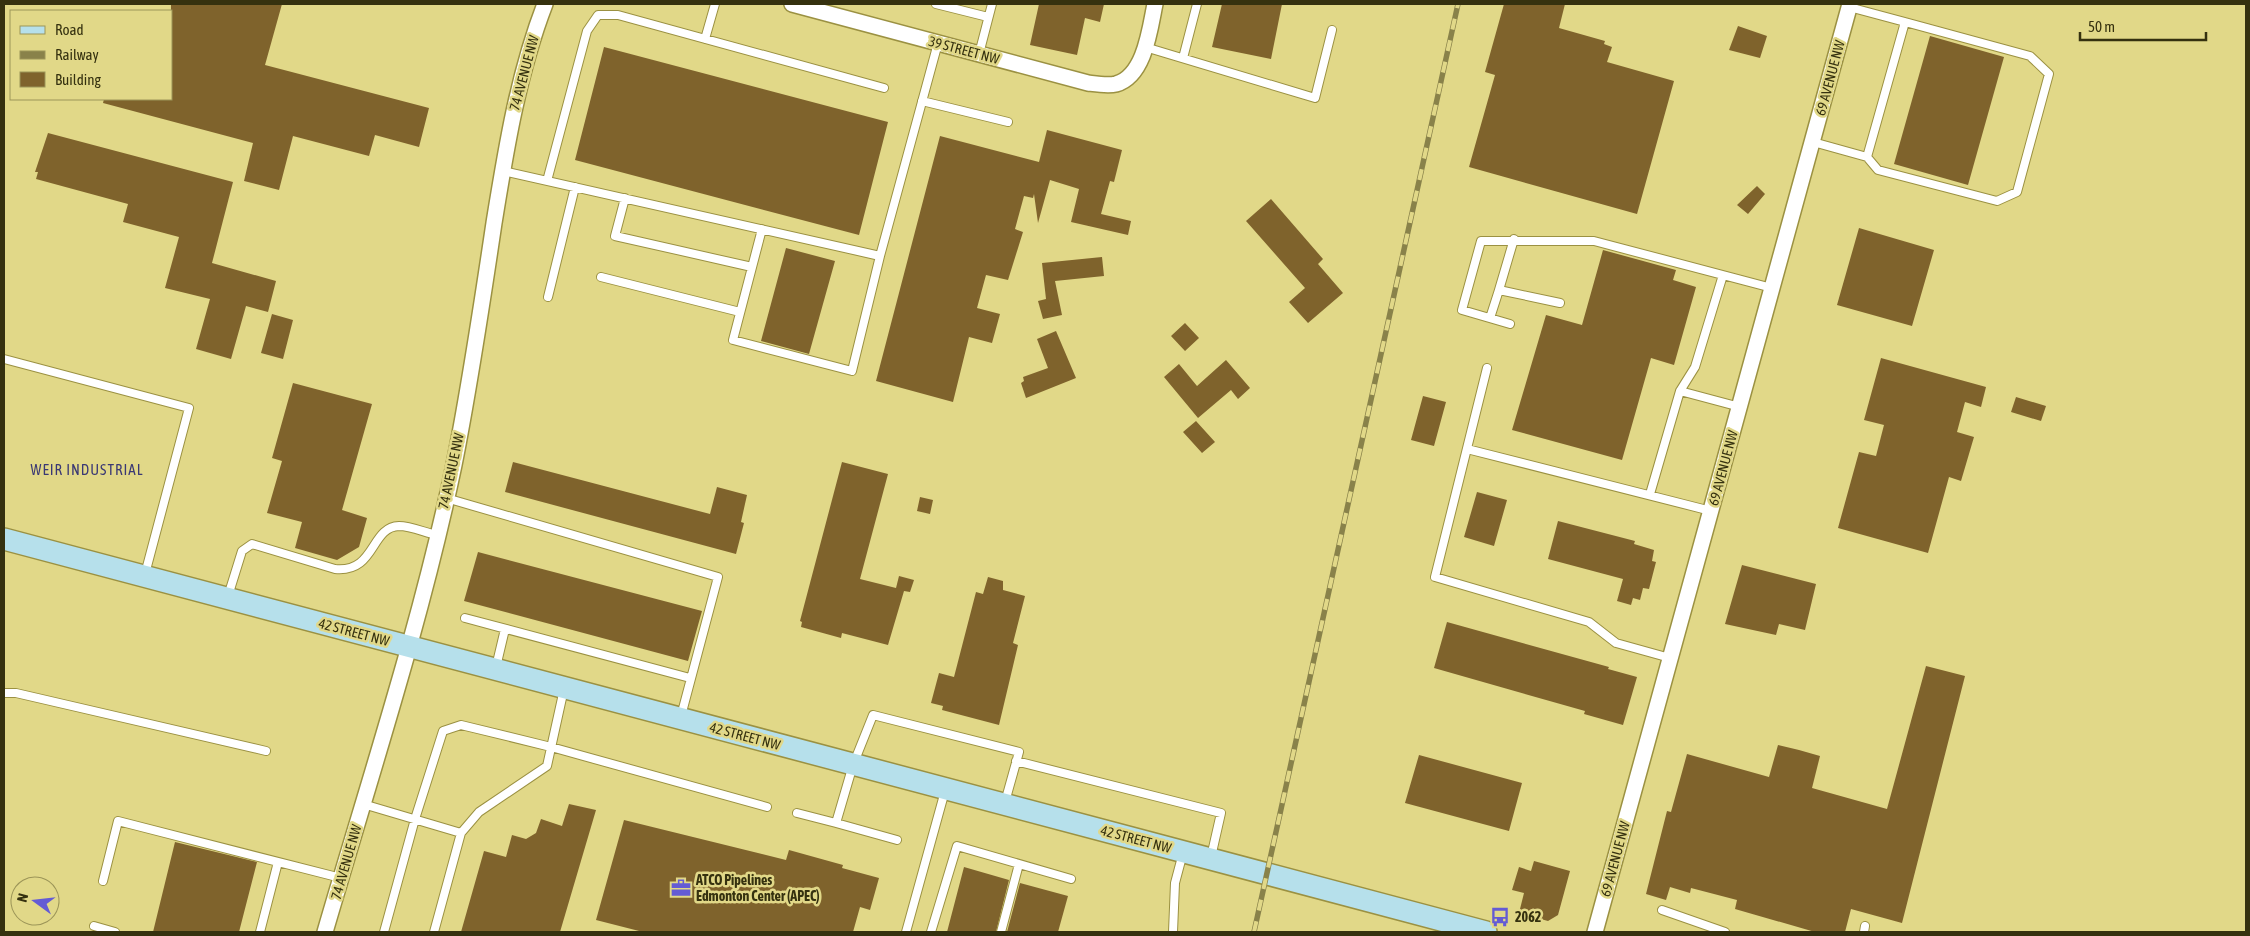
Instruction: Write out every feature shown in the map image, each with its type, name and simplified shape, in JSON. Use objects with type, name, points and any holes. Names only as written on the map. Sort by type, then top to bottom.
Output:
[{"type":"street","name":"74 AVENUE NW","points":[[325,932],[408,646],[446,498],[471,370],[503,170],[519,89],[545,4]]},
{"type":"street","name":"39 STREET NW","points":[[792,4],[1088,83],[1116,84],[1135,72],[1146,47]]},
{"type":"street","points":[[1146,47],[1155,4]]},
{"type":"street","name":"69 AVENUE NW","points":[[1595,932],[1849,5]]},
{"type":"street","name":"42 STREET NW","points":[[4,539],[1486,932]]},
{"type":"lane","points":[[705,39],[714,4]]},
{"type":"lane","points":[[936,4],[988,17]]},
{"type":"lane","points":[[979,54],[992,4]]},
{"type":"lane","points":[[1183,58],[1197,4]]},
{"type":"lane","points":[[1813,142],[1867,157],[1878,170],[1998,201],[2017,192],[2049,74],[2030,56],[1849,5]]},
{"type":"lane","points":[[547,181],[586,31],[598,14],[618,15],[884,88]]},
{"type":"lane","points":[[1867,157],[1905,22]]},
{"type":"lane","points":[[1146,47],[1315,98],[1332,30]]},
{"type":"lane","points":[[762,229],[733,340],[852,371],[880,256],[938,43]]},
{"type":"lane","points":[[922,101],[1008,122]]},
{"type":"lane","points":[[503,170],[880,256]]},
{"type":"lane","points":[[548,297],[575,187]]},
{"type":"lane","points":[[625,198],[615,236],[752,268]]},
{"type":"lane","points":[[1490,318],[1514,239]]},
{"type":"lane","points":[[1510,324],[1462,310],[1481,240],[1594,241],[1772,288]]},
{"type":"lane","points":[[1650,494],[1680,392],[1695,367],[1723,275]]},
{"type":"lane","points":[[601,277],[740,312]]},
{"type":"lane","points":[[1500,290],[1560,303]]},
{"type":"lane","points":[[4,359],[189,408],[145,576]]},
{"type":"lane","points":[[1487,368],[1435,577],[1589,622],[1616,643],[1670,658]]},
{"type":"lane","points":[[1680,392],[1740,406]]},
{"type":"lane","points":[[1467,448],[1711,511]]},
{"type":"lane","points":[[446,498],[718,577],[681,718]]},
{"type":"lane","points":[[228,598],[242,551],[252,544],[335,569],[345,570],[354,568],[363,561],[378,540],[391,529],[399,526],[437,535]]},
{"type":"lane","points":[[465,618],[690,678]]},
{"type":"lane","points":[[496,669],[505,629]]},
{"type":"lane","points":[[434,932],[461,833],[479,812],[547,766],[565,688]]},
{"type":"lane","points":[[4,693],[26,696],[266,751]]},
{"type":"lane","points":[[836,823],[852,765],[873,715],[1019,752],[1004,804]]},
{"type":"lane","points":[[384,932],[415,819],[443,731],[461,725],[551,747],[767,807]]},
{"type":"lane","points":[[1016,760],[1221,813],[1211,859]]},
{"type":"lane","points":[[906,932],[945,789]]},
{"type":"lane","points":[[362,804],[461,833]]},
{"type":"lane","points":[[797,813],[897,840]]},
{"type":"lane","points":[[102,881],[118,821],[341,878]]},
{"type":"lane","points":[[931,932],[957,846],[1071,879]]},
{"type":"lane","points":[[1173,932],[1175,883],[1184,852]]},
{"type":"lane","points":[[260,932],[278,862]]},
{"type":"lane","points":[[1001,932],[1019,864]]},
{"type":"lane","points":[[1662,910],[1725,932]]},
{"type":"lane","points":[[94,926],[115,932]]},
{"type":"building","points":[[171,4],[282,4],[265,65],[429,108],[419,147],[375,135],[369,156],[293,136],[279,190],[244,181],[253,143],[103,103],[104,100],[172,100]]},
{"type":"building","points":[[1039,4],[1104,4],[1100,22],[1085,18],[1077,55],[1030,45]]},
{"type":"building","points":[[1222,4],[1282,4],[1271,59],[1212,47]]},
{"type":"building","points":[[1504,4],[1565,4],[1559,28],[1605,41],[1604,44],[1612,47],[1607,62],[1674,81],[1637,214],[1469,167],[1495,75],[1485,72]]},
{"type":"building","points":[[1738,26],[1767,36],[1760,58],[1729,50]]},
{"type":"building","points":[[1930,36],[2004,57],[1968,185],[1894,164]]},
{"type":"building","points":[[604,47],[888,122],[859,235],[575,160]]},
{"type":"building","points":[[1047,130],[1122,150],[1114,182],[1110,181],[1101,214],[1131,221],[1128,235],[1071,222],[1079,189],[1050,180],[1038,223],[1034,194],[1033,198],[1024,196],[1015,229],[1023,232],[1008,280],[986,275],[977,308],[1000,314],[992,343],[969,337],[953,402],[876,381],[940,136],[1039,162]]},
{"type":"building","points":[[48,133],[233,182],[212,263],[276,281],[268,312],[246,306],[231,359],[196,349],[210,299],[165,288],[179,237],[123,222],[128,204],[36,179],[38,172],[35,172]]},
{"type":"building","points":[[1757,186],[1765,194],[1748,214],[1737,205]]},
{"type":"building","points":[[1271,199],[1323,259],[1318,264],[1343,293],[1308,323],[1289,302],[1305,288],[1246,221]]},
{"type":"building","points":[[1859,228],[1934,250],[1912,326],[1837,305]]},
{"type":"building","points":[[786,248],[835,261],[809,354],[761,341]]},
{"type":"building","points":[[1603,250],[1676,270],[1673,280],[1696,287],[1674,365],[1651,358],[1622,460],[1512,430],[1546,315],[1582,325]]},
{"type":"building","points":[[1102,257],[1104,276],[1055,281],[1062,315],[1043,319],[1038,301],[1046,299],[1042,263]]},
{"type":"building","points":[[272,314],[293,320],[283,359],[261,353]]},
{"type":"building","points":[[1185,323],[1199,338],[1185,351],[1171,336]]},
{"type":"building","points":[[1056,331],[1076,378],[1026,398],[1021,383],[1024,381],[1023,377],[1048,368],[1037,339]]},
{"type":"building","points":[[1881,358],[1986,387],[1981,407],[1965,402],[1957,432],[1974,437],[1961,481],[1949,477],[1928,553],[1838,528],[1859,452],[1876,456],[1884,425],[1864,420]]},
{"type":"building","points":[[1226,360],[1250,388],[1238,399],[1231,390],[1198,418],[1164,377],[1179,364],[1197,386]]},
{"type":"building","points":[[293,383],[372,404],[342,510],[367,518],[359,547],[337,560],[295,548],[302,522],[267,513],[282,461],[272,458]]},
{"type":"building","points":[[1423,396],[1446,402],[1434,446],[1411,440]]},
{"type":"building","points":[[2016,397],[2046,406],[2041,421],[2011,412]]},
{"type":"building","points":[[1196,421],[1215,442],[1202,453],[1183,432]]},
{"type":"building","points":[[513,462],[710,514],[717,487],[747,495],[741,522],[744,523],[736,554],[505,492]]},
{"type":"building","points":[[842,462],[888,474],[860,579],[896,588],[899,576],[914,580],[910,592],[904,591],[888,645],[842,633],[841,638],[801,627],[802,622],[800,621]]},
{"type":"building","points":[[1477,492],[1507,500],[1494,546],[1464,537]]},
{"type":"building","points":[[920,497],[933,500],[930,514],[917,511]]},
{"type":"building","points":[[1558,521],[1635,541],[1634,544],[1654,550],[1652,561],[1656,562],[1649,589],[1643,588],[1640,600],[1633,598],[1631,605],[1617,601],[1623,579],[1548,559]]},
{"type":"building","points":[[478,552],[702,611],[688,661],[464,601]]},
{"type":"building","points":[[1742,565],[1816,584],[1805,630],[1779,624],[1776,635],[1725,624]]},
{"type":"building","points":[[988,577],[1003,581],[1003,590],[1025,596],[1013,643],[1018,645],[999,725],[942,710],[943,706],[931,703],[939,673],[954,677],[976,592],[983,594]]},
{"type":"building","points":[[1447,622],[1609,667],[1608,669],[1637,677],[1623,725],[1584,714],[1585,711],[1434,668]]},
{"type":"building","points":[[1926,666],[1965,676],[1902,923],[1851,909],[1845,932],[1815,932],[1735,909],[1737,900],[1691,888],[1690,893],[1670,887],[1666,900],[1646,894],[1667,811],[1671,812],[1687,754],[1769,777],[1778,745],[1799,750],[1820,756],[1812,788],[1887,809]]},
{"type":"building","points":[[1419,755],[1522,783],[1509,831],[1405,803]]},
{"type":"building","points":[[569,804],[596,810],[560,932],[461,932],[484,851],[506,857],[512,835],[526,839],[536,833],[541,819],[562,826]]},
{"type":"building","points":[[624,820],[786,860],[789,850],[843,865],[842,868],[879,878],[870,910],[860,907],[853,932],[643,932],[596,920]]},
{"type":"building","points":[[175,842],[257,862],[239,932],[153,932]]},
{"type":"building","points":[[1534,861],[1570,871],[1558,915],[1548,921],[1519,913],[1524,893],[1512,890],[1519,867],[1531,871]]},
{"type":"building","points":[[964,867],[1009,880],[996,932],[947,932]]},
{"type":"building","points":[[1020,883],[1068,896],[1058,932],[1007,932]]},
{"type":"railway","points":[[1254,932],[1458,4]]},
{"type":"place","name":"ATCO Pipelines Edmonton Center (APEC)","points":[[681,888]]},
{"type":"place","name":"2062","points":[[1500,917]]},
{"type":"district","name":"WEIR INDUSTRIAL","points":[[87,469]]}]
